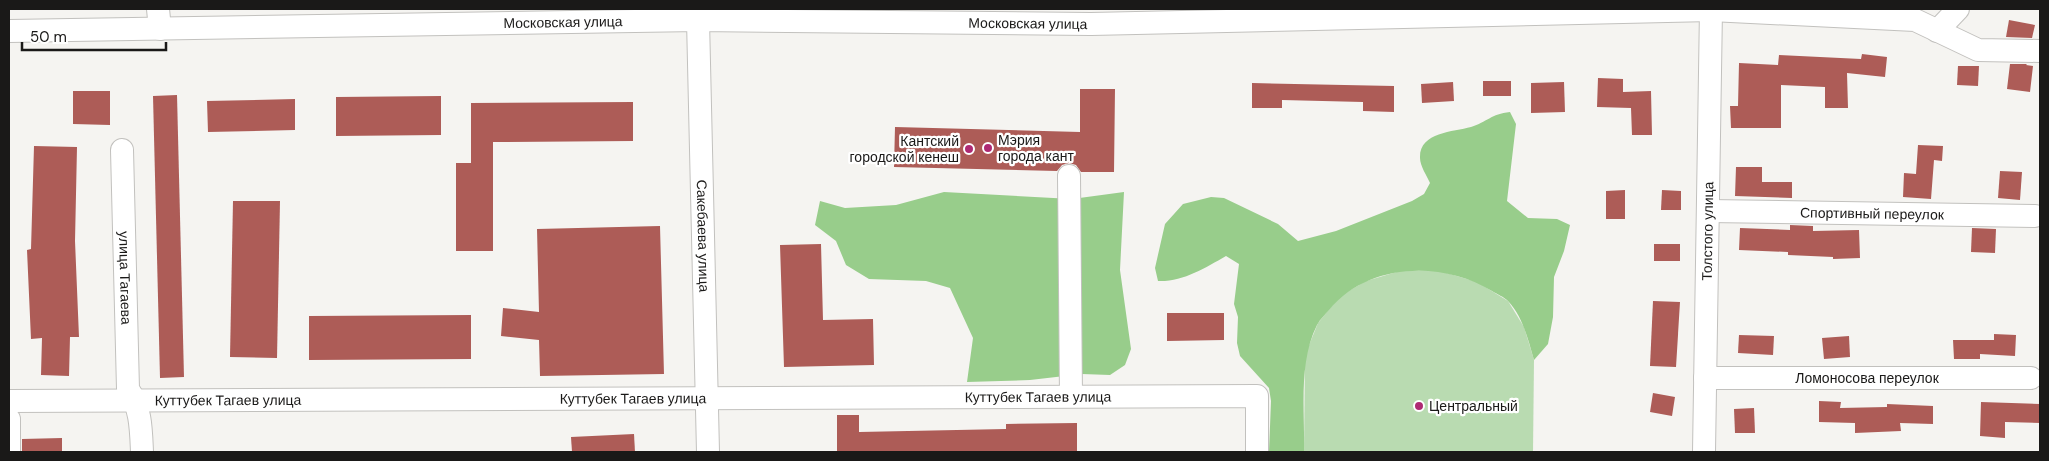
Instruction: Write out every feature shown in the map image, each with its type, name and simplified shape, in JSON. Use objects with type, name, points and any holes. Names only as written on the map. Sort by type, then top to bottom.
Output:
[{"type":"street","points":[[1937,31],[1958,9]]},
{"type":"street","name":"Московская улица","points":[[9,31],[159,19],[494,16],[698,20],[1711,10],[1915,20],[1978,50],[2040,51]]},
{"type":"street","name":"Толстого улица","points":[[1704,452],[1711,10]]},
{"type":"street","name":"Сакебаева улица","points":[[698,20],[708,452]]},
{"type":"street","name":"улица Тагаева","points":[[122,150],[128,389],[136,401],[141,424],[142,452]]},
{"type":"street","points":[[1069,176],[1071,396]]},
{"type":"street","name":"Спортивный переулок","points":[[1708,211],[2035,216]]},
{"type":"street","name":"Ломоносова переулок","points":[[1705,378],[2031,378]]},
{"type":"street","name":"Куттубек Тагаев улица","points":[[9,401],[1257,396],[1257,452]]},
{"type":"street","points":[[9,419],[9,452]]},
{"type":"green space","points":[[1510,112],[1516,124],[1507,201],[1528,218],[1557,219],[1570,225],[1564,251],[1554,277],[1553,317],[1548,344],[1534,360],[1518,314],[1508,301],[1472,281],[1451,274],[1406,271],[1384,275],[1363,283],[1345,294],[1329,310],[1318,323],[1311,340],[1307,355],[1304,387],[1304,452],[1269,452],[1271,401],[1269,388],[1240,356],[1237,343],[1238,317],[1234,304],[1239,264],[1226,256],[1185,277],[1158,281],[1155,268],[1165,224],[1183,204],[1211,197],[1224,198],[1278,224],[1298,241],[1336,231],[1412,201],[1424,194],[1430,183],[1420,161],[1421,149],[1431,138],[1447,132],[1471,127],[1498,114]]},
{"type":"green space","points":[[944,192],[1072,199],[1124,192],[1120,270],[1131,349],[1125,365],[1110,375],[1082,374],[1030,380],[967,382],[973,338],[950,288],[926,281],[869,279],[846,265],[836,241],[815,225],[820,201],[845,208],[896,205]]},
{"type":"green space","name":"Центральный","points":[[1400,271],[1440,271],[1477,282],[1508,301],[1524,327],[1534,360],[1533,452],[1304,452],[1305,355],[1318,323],[1340,296],[1366,281]]},
{"type":"building","points":[[2009,20],[2035,25],[2032,38],[2006,37]]},
{"type":"building","points":[[1862,54],[1887,57],[1885,77],[1847,73],[1848,108],[1825,108],[1825,87],[1781,85],[1781,128],[1731,128],[1730,106],[1738,106],[1739,63],[1778,65],[1779,55],[1861,59]]},
{"type":"building","points":[[2010,64],[2033,66],[2030,92],[2007,89]]},
{"type":"building","points":[[1958,66],[1979,66],[1978,86],[1957,85]]},
{"type":"building","points":[[1598,78],[1623,79],[1623,92],[1651,91],[1652,135],[1632,135],[1631,108],[1597,107]]},
{"type":"building","points":[[1483,81],[1511,81],[1511,96],[1483,96]]},
{"type":"building","points":[[1453,82],[1454,101],[1422,103],[1421,84]]},
{"type":"building","points":[[1564,82],[1565,112],[1531,113],[1531,83]]},
{"type":"building","points":[[1252,83],[1394,86],[1394,112],[1363,111],[1363,102],[1282,100],[1282,108],[1252,108]]},
{"type":"building","points":[[1080,89],[1115,89],[1114,172],[1081,172],[1076,165],[1069,163],[1062,165],[1057,171],[894,167],[895,127],[1080,132]]},
{"type":"building","points":[[73,91],[110,91],[110,125],[73,124]]},
{"type":"building","points":[[177,95],[184,377],[160,378],[153,96]]},
{"type":"building","points":[[441,96],[441,135],[336,136],[336,97]]},
{"type":"building","points":[[295,99],[295,130],[208,132],[207,101]]},
{"type":"building","points":[[633,102],[633,141],[493,142],[493,251],[456,251],[456,163],[471,163],[471,103]]},
{"type":"building","points":[[1918,145],[1943,146],[1942,161],[1934,160],[1931,199],[1903,197],[1904,173],[1916,174]]},
{"type":"building","points":[[34,146],[77,147],[75,241],[79,337],[70,337],[69,376],[41,375],[42,338],[31,339],[27,250],[31,249]]},
{"type":"building","points":[[1736,167],[1762,167],[1762,182],[1792,182],[1792,198],[1735,196]]},
{"type":"building","points":[[2000,171],[2022,172],[2020,200],[1998,198]]},
{"type":"building","points":[[1625,190],[1625,219],[1606,219],[1606,191]]},
{"type":"building","points":[[1662,190],[1681,191],[1681,210],[1661,210]]},
{"type":"building","points":[[233,201],[280,201],[277,358],[230,357]]},
{"type":"building","points":[[1790,225],[1813,226],[1813,231],[1859,230],[1860,258],[1833,259],[1833,257],[1788,255],[1788,252],[1739,250],[1740,228],[1790,230]]},
{"type":"building","points":[[660,226],[664,374],[540,376],[539,340],[501,336],[503,308],[539,312],[537,229]]},
{"type":"building","points":[[1972,228],[1996,229],[1995,253],[1971,252]]},
{"type":"building","points":[[821,244],[823,320],[873,319],[874,365],[784,367],[780,245]]},
{"type":"building","points":[[1654,244],[1680,244],[1680,261],[1654,261]]},
{"type":"building","points":[[1653,301],[1680,302],[1676,367],[1650,366]]},
{"type":"building","points":[[1167,313],[1224,313],[1224,340],[1167,341]]},
{"type":"building","points":[[471,315],[471,359],[309,360],[309,316]]},
{"type":"building","points":[[1994,334],[2016,335],[2015,356],[1980,354],[1980,359],[1954,359],[1953,340],[1994,340]]},
{"type":"building","points":[[1739,335],[1774,336],[1773,355],[1738,353]]},
{"type":"building","points":[[1849,336],[1850,357],[1824,359],[1822,338]]},
{"type":"building","points":[[1653,393],[1675,397],[1672,416],[1650,412]]},
{"type":"building","points":[[1819,401],[1841,402],[1840,408],[1887,407],[1887,404],[1933,406],[1933,424],[1900,423],[1901,431],[1855,433],[1855,423],[1819,422]]},
{"type":"building","points":[[1981,402],[2040,404],[2040,423],[2005,422],[2005,438],[1980,436]]},
{"type":"building","points":[[1754,408],[1755,433],[1735,433],[1734,409]]},
{"type":"building","points":[[837,415],[859,415],[859,432],[1006,429],[1006,424],[1077,423],[1077,452],[837,452]]},
{"type":"building","points":[[634,434],[635,452],[572,452],[571,437]]},
{"type":"building","points":[[62,438],[62,452],[22,452],[22,439]]},
{"type":"place","name":"Мэрия города кант","points":[[988,148]]},
{"type":"place","name":"Кантский городской кенеш","points":[[969,149]]},
{"type":"place","name":"Центральный","points":[[1419,406]]}]
